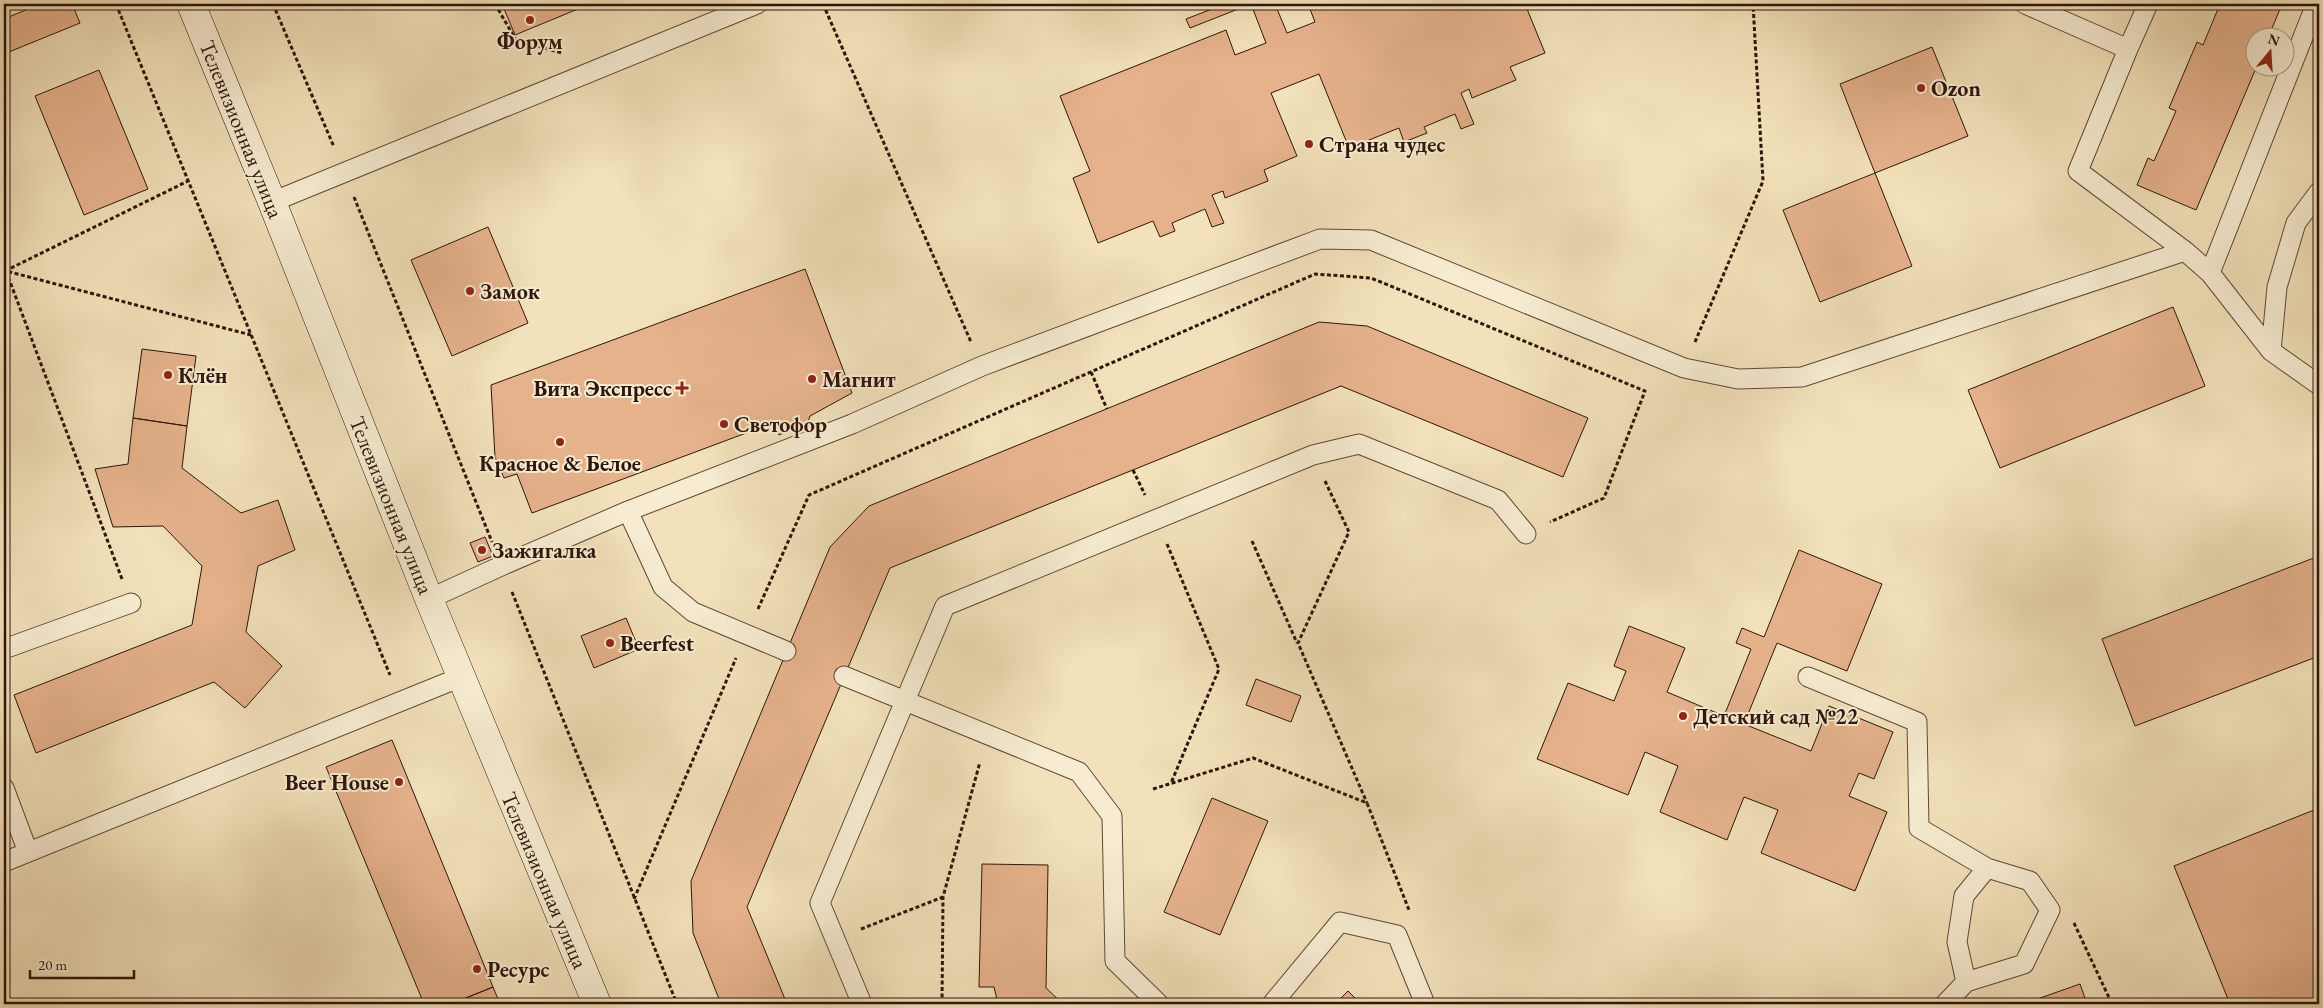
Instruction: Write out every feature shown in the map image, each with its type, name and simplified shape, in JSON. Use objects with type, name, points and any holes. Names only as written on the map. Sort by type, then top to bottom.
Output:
[{"type":"street","name":"Телевизионная улица","points":[[191,4],[272,202],[429,599],[597,1004]]},
{"type":"lane","points":[[272,202],[758,4]]},
{"type":"lane","points":[[2025,4],[2128,50]]},
{"type":"lane","points":[[2148,4],[2078,172],[2185,250],[2210,273],[2271,351],[2319,385]]},
{"type":"lane","points":[[2210,273],[2316,4]]},
{"type":"lane","points":[[2271,351],[2277,287],[2296,223],[2319,192]]},
{"type":"lane","points":[[429,599],[628,511],[852,424],[982,366],[1320,239],[1371,240],[1684,368],[1738,379],[1802,377],[2185,250]]},
{"type":"lane","points":[[862,1004],[820,903],[945,606],[1312,455],[1359,444],[1498,500],[1526,534]]},
{"type":"lane","points":[[628,511],[663,587],[693,612],[786,651]]},
{"type":"lane","points":[[4,649],[132,603]]},
{"type":"lane","points":[[844,676],[1079,772],[1112,816],[1115,961],[1160,1004]]},
{"type":"lane","points":[[4,862],[461,677]]},
{"type":"lane","points":[[1808,677],[1917,722],[1919,828],[1987,868],[2030,881],[2050,910],[2024,964],[1966,982],[1945,1004]]},
{"type":"lane","points":[[4,788],[28,852]]},
{"type":"lane","points":[[1966,982],[1956,942],[1964,896],[1987,868]]},
{"type":"lane","points":[[1272,1004],[1340,922],[1397,935],[1425,1004]]},
{"type":"path","points":[[116,4],[400,702]]},
{"type":"path","points":[[273,4],[344,173],[677,1004]]},
{"type":"path","points":[[495,4],[516,40],[606,66]]},
{"type":"path","points":[[823,4],[982,366]]},
{"type":"path","points":[[1684,368],[1763,181],[1753,4]]},
{"type":"path","points":[[5,271],[188,182]]},
{"type":"path","points":[[5,271],[251,335]]},
{"type":"path","points":[[5,271],[132,603]]},
{"type":"path","points":[[634,899],[746,634],[809,495],[1315,274],[1371,278],[1645,390],[1604,498],[1526,534]]},
{"type":"path","points":[[1090,372],[1107,409]]},
{"type":"path","points":[[1298,643],[1350,532],[1312,455]]},
{"type":"path","points":[[1156,518],[1219,669],[1171,783]]},
{"type":"path","points":[[1252,541],[1367,804],[1413,919]]},
{"type":"path","points":[[942,1004],[943,897],[988,735]]},
{"type":"path","points":[[1153,788],[1253,758],[1367,804]]},
{"type":"path","points":[[835,940],[943,897]]},
{"type":"path","points":[[2050,910],[2073,921],[2112,1004]]},
{"type":"building","points":[[40,4],[72,4],[80,23],[4,54],[4,19]]},
{"type":"building","name":"Форум","points":[[502,4],[590,4],[515,35]]},
{"type":"building","points":[[1225,4],[1251,4],[1190,28],[1186,19]]},
{"type":"building","points":[[1251,4],[1275,4],[1287,33],[1315,22],[1308,4],[1525,4],[1545,53],[1510,67],[1516,80],[1472,98],[1469,89],[1461,93],[1474,124],[1461,129],[1455,114],[1424,127],[1427,133],[1404,142],[1399,128],[1349,148],[1319,74],[1271,93],[1297,156],[1264,170],[1268,181],[1225,198],[1223,191],[1212,195],[1224,223],[1212,227],[1205,209],[1172,223],[1175,231],[1160,237],[1153,221],[1098,243],[1073,178],[1090,171],[1060,96],[1226,30],[1235,55],[1266,43]]},
{"type":"building","points":[[2220,4],[2282,4],[2272,28],[2246,28],[2246,78],[2252,78],[2196,210],[2137,185],[2148,158],[2154,161],[2176,111],[2169,108],[2197,42],[2203,45]]},
{"type":"building","points":[[1932,47],[1968,136],[1875,173],[1840,84]]},
{"type":"building","points":[[99,70],[148,189],[84,215],[35,96]]},
{"type":"building","points":[[1875,173],[1912,266],[1820,302],[1783,210]]},
{"type":"building","name":"Замок","points":[[488,227],[528,323],[452,356],[411,260]]},
{"type":"building","points":[[805,269],[852,393],[810,416],[808,422],[779,435],[773,423],[532,513],[517,474],[504,478],[495,457],[491,385]]},
{"type":"building","points":[[2173,307],[2205,386],[2000,468],[1968,390]]},
{"type":"building","points":[[1319,322],[1367,326],[1588,418],[1563,477],[1341,386],[890,568],[747,907],[787,1004],[721,1004],[693,933],[691,881],[830,547],[869,506]]},
{"type":"building","points":[[142,349],[196,356],[187,426],[133,418]]},
{"type":"building","points":[[133,418],[187,426],[182,468],[241,513],[278,500],[295,550],[258,566],[246,632],[282,666],[245,708],[214,682],[36,753],[14,695],[192,625],[202,566],[163,526],[113,527],[95,469],[128,464]]},
{"type":"building","name":"Зажигалка","points":[[485,537],[493,556],[478,562],[470,543]]},
{"type":"building","points":[[1799,550],[1882,584],[1847,671],[1777,643],[1744,724],[1811,751],[1829,706],[1893,732],[1874,779],[1859,773],[1849,796],[1887,812],[1855,891],[1761,853],[1778,810],[1744,797],[1727,840],[1660,812],[1678,766],[1645,752],[1628,795],[1537,759],[1568,683],[1614,701],[1626,671],[1614,666],[1629,626],[1685,648],[1667,692],[1724,716],[1751,649],[1736,643],[1742,628],[1764,637]]},
{"type":"building","points":[[2319,556],[2319,656],[2135,726],[2102,639]]},
{"type":"building","name":"Beerfest","points":[[626,618],[639,649],[594,668],[581,636]]},
{"type":"building","points":[[1256,679],[1301,696],[1291,722],[1246,705]]},
{"type":"building","points":[[392,740],[493,987],[451,1004],[424,1004],[326,767]]},
{"type":"building","points":[[1212,798],[1268,821],[1220,935],[1164,912]]},
{"type":"building","points":[[2319,808],[2319,1004],[2230,1004],[2174,866]]},
{"type":"building","points":[[982,864],[1048,865],[1046,988],[1063,1004],[998,1004],[994,987],[979,987]]},
{"type":"building","points":[[2080,984],[2087,1004],[2023,1004]]},
{"type":"building","points":[[493,987],[500,1004],[451,1004]]},
{"type":"building","points":[[1348,991],[1361,1004],[1335,1004]]},
{"type":"place","name":"Форум","points":[[530,20]]},
{"type":"place","name":"Ozon","points":[[1921,88]]},
{"type":"place","name":"Страна чудес","points":[[1309,144]]},
{"type":"place","name":"Замок","points":[[470,291]]},
{"type":"place","name":"Клён","points":[[168,375]]},
{"type":"place","name":"Магнит","points":[[812,379]]},
{"type":"place","name":"Вита Экспресс","points":[[682,388]]},
{"type":"place","name":"Светофор","points":[[724,424]]},
{"type":"place","name":"Красное & Белое","points":[[560,442]]},
{"type":"place","name":"Зажигалка","points":[[482,550]]},
{"type":"place","name":"Beerfest","points":[[610,643]]},
{"type":"place","name":"Детский сад №22","points":[[1683,716]]},
{"type":"place","name":"Beer House","points":[[399,782]]},
{"type":"place","name":"Ресурс","points":[[477,969]]}]
